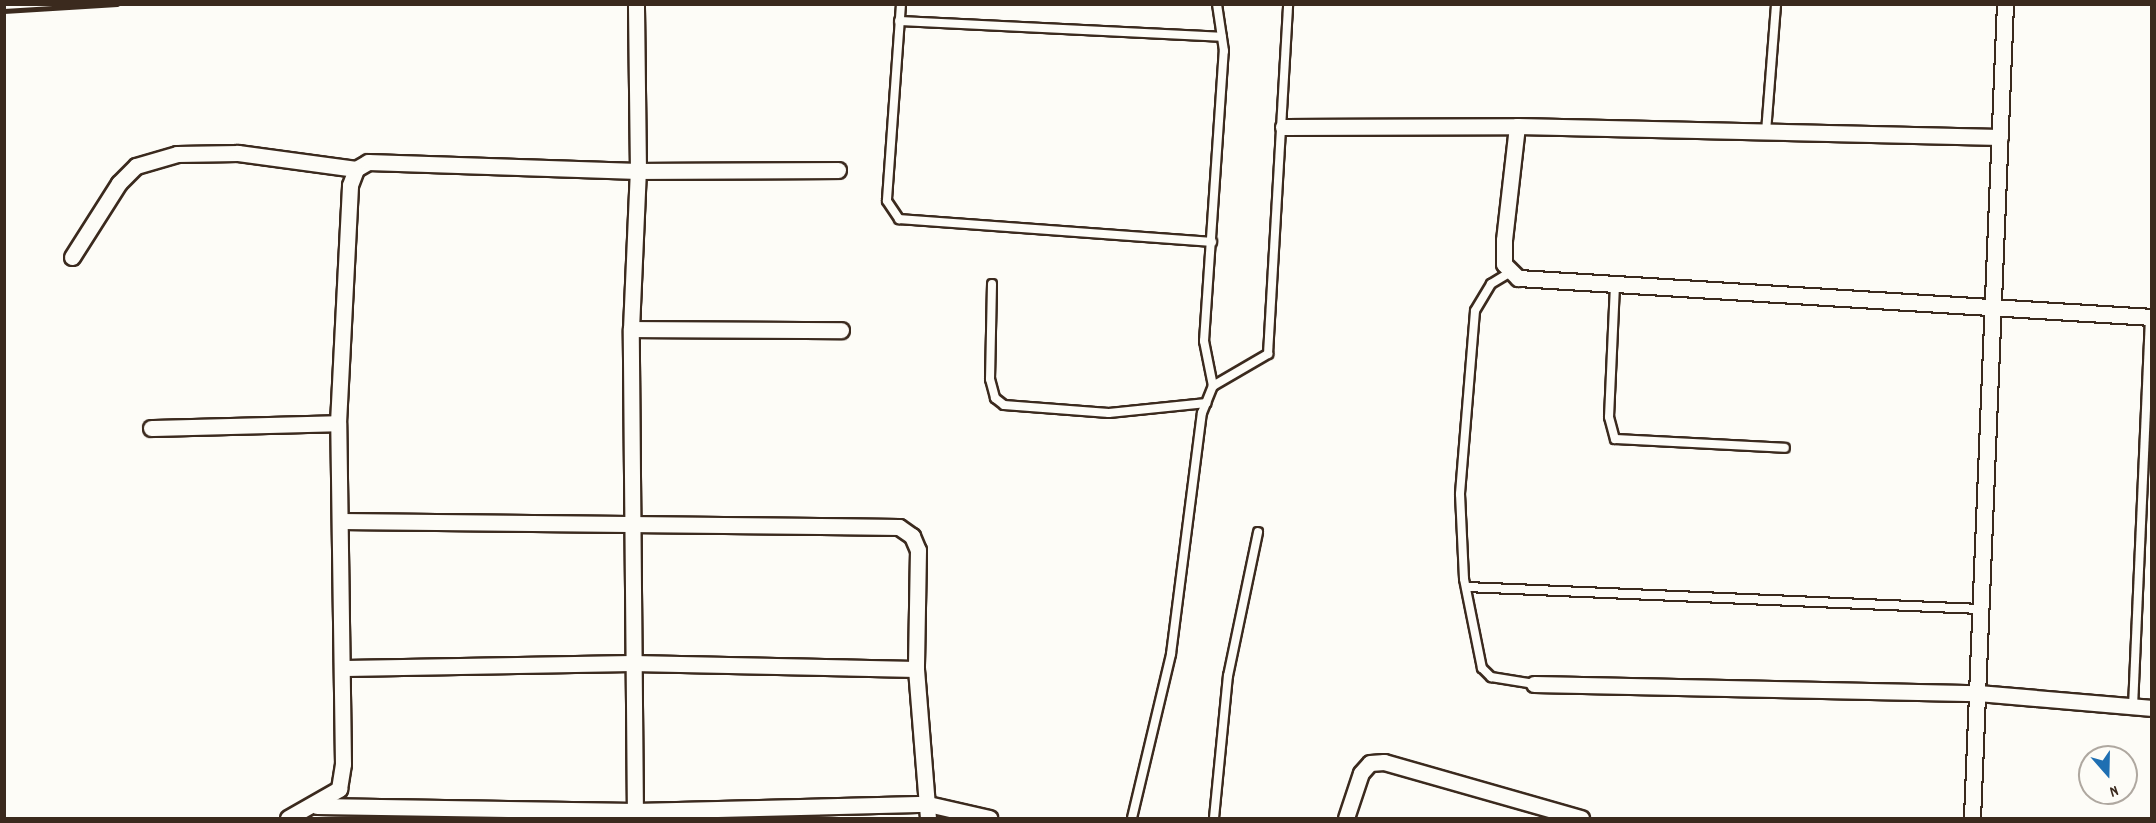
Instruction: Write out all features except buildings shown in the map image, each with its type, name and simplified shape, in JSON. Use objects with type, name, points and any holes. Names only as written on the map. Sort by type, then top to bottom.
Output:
[{"type":"street","points":[[635,815],[631,329],[638,171],[636,4]]},
{"type":"street","points":[[1972,819],[1995,307],[2005,4]]},
{"type":"street","points":[[1283,127],[1517,126],[2000,137]]},
{"type":"street","points":[[1517,126],[1504,240],[1509,273],[1533,282],[2151,317]]},
{"type":"street","points":[[72,257],[119,183],[136,166],[177,154],[238,153],[356,169],[368,162],[638,171],[837,170]]},
{"type":"street","points":[[288,819],[339,789],[345,668],[338,423],[350,185],[356,169]]},
{"type":"street","points":[[631,329],[841,330]]},
{"type":"street","points":[[151,428],[338,423]]},
{"type":"street","points":[[340,521],[632,526],[899,527],[912,536],[918,550],[916,669],[928,811]]},
{"type":"street","points":[[345,668],[632,663],[916,669]]},
{"type":"street","points":[[1534,684],[1978,693],[2151,708]]},
{"type":"street","points":[[1346,819],[1361,773],[1377,762],[1581,819]]},
{"type":"street","points":[[313,806],[635,815],[928,811],[989,819]]},
{"type":"lane","points":[[901,4],[887,201],[899,219],[1212,242]]},
{"type":"lane","points":[[1132,819],[1171,654],[1206,403],[1213,386],[1204,341],[1212,242],[1222,37],[1216,4]]},
{"type":"lane","points":[[1213,386],[1268,354],[1283,127],[1288,4]]},
{"type":"lane","points":[[1766,132],[1776,4]]},
{"type":"lane","points":[[899,21],[1222,37]]},
{"type":"lane","points":[[1509,273],[1491,284],[1475,311],[1460,494],[1466,587],[1482,668],[1491,677],[1534,684]]},
{"type":"lane","points":[[992,284],[990,379],[995,398],[1004,405],[1109,413],[1206,403]]},
{"type":"lane","points":[[1616,285],[1610,417],[1615,439],[1785,448]]},
{"type":"lane","points":[[2133,707],[2151,317]]},
{"type":"lane","points":[[1214,819],[1228,676],[1258,532]]},
{"type":"lane","points":[[1466,587],[1981,609]]},
{"type":"railway","points":[[4,11],[117,4]]}]
